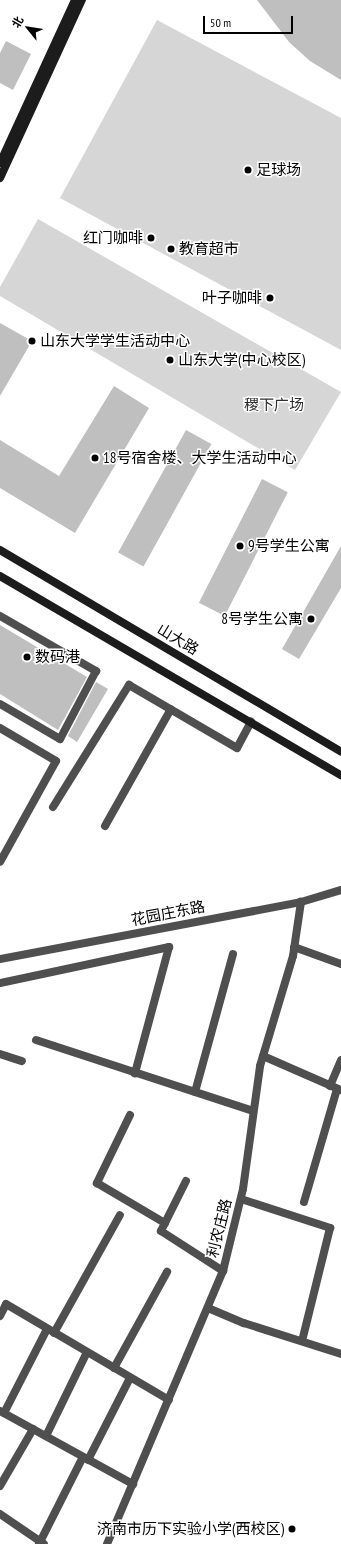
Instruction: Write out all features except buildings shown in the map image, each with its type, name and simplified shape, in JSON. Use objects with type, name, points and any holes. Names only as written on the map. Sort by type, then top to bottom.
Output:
[{"type":"main road","points":[[0,163],[75,0]]},
{"type":"main road","points":[[0,178],[82,0]]},
{"type":"main road","name":"山大路","points":[[0,550],[341,752]]},
{"type":"main road","points":[[0,576],[341,775]]},
{"type":"street","points":[[0,616],[96,671],[60,739],[0,704]]},
{"type":"street","points":[[53,807],[129,685],[237,748],[251,722]]},
{"type":"street","points":[[105,826],[171,709]]},
{"type":"street","points":[[0,728],[56,761],[0,862]]},
{"type":"street","name":"花园庄东路","points":[[0,960],[300,902],[341,890]]},
{"type":"street","name":"利农庄路","points":[[107,1544],[223,1271],[241,1199],[263,1056],[294,947],[300,902]]},
{"type":"street","points":[[0,983],[169,947],[135,1073]]},
{"type":"street","points":[[294,947],[341,964]]},
{"type":"street","points":[[195,1092],[233,954]]},
{"type":"street","points":[[36,1040],[250,1110]]},
{"type":"street","points":[[0,1054],[22,1061]]},
{"type":"street","points":[[263,1056],[336,1088]]},
{"type":"street","points":[[304,1202],[336,1088],[341,1060]]},
{"type":"street","points":[[130,1115],[97,1183],[165,1223]]},
{"type":"street","points":[[186,1181],[161,1231],[223,1271]]},
{"type":"street","points":[[241,1199],[330,1228],[302,1341]]},
{"type":"street","points":[[120,1215],[2,1412],[133,1484]]},
{"type":"street","points":[[114,1368],[167,1272]]},
{"type":"street","points":[[0,1316],[6,1304],[169,1400]]},
{"type":"street","points":[[208,1308],[244,1323],[341,1354]]},
{"type":"street","points":[[46,1436],[87,1352]]},
{"type":"street","points":[[0,1514],[41,1543],[130,1378]]},
{"type":"street","points":[[0,1486],[33,1429]]},
{"type":"green space","points":[[157,20],[341,118],[341,350],[60,198]]},
{"type":"green space","name":"稷下广场","points":[[38,219],[341,392],[295,470],[0,296],[0,287]]},
{"type":"place","name":"足球场","points":[[248,170]]},
{"type":"place","name":"红门咖啡","points":[[151,238]]},
{"type":"place","name":"教育超市","points":[[171,249]]},
{"type":"place","name":"叶子咖啡","points":[[270,298]]},
{"type":"place","name":"山东大学学生活动中心","points":[[32,341]]},
{"type":"place","name":"山东大学(中心校区)","points":[[170,360]]},
{"type":"place","name":"18号宿舍楼、大学生活动中心","points":[[95,458]]},
{"type":"place","name":"9号学生公寓","points":[[240,546]]},
{"type":"place","name":"8号学生公寓","points":[[311,619]]},
{"type":"place","name":"数码港","points":[[27,657]]},
{"type":"place","name":"济南市历下实验小学(西校区)","points":[[292,1529]]}]
